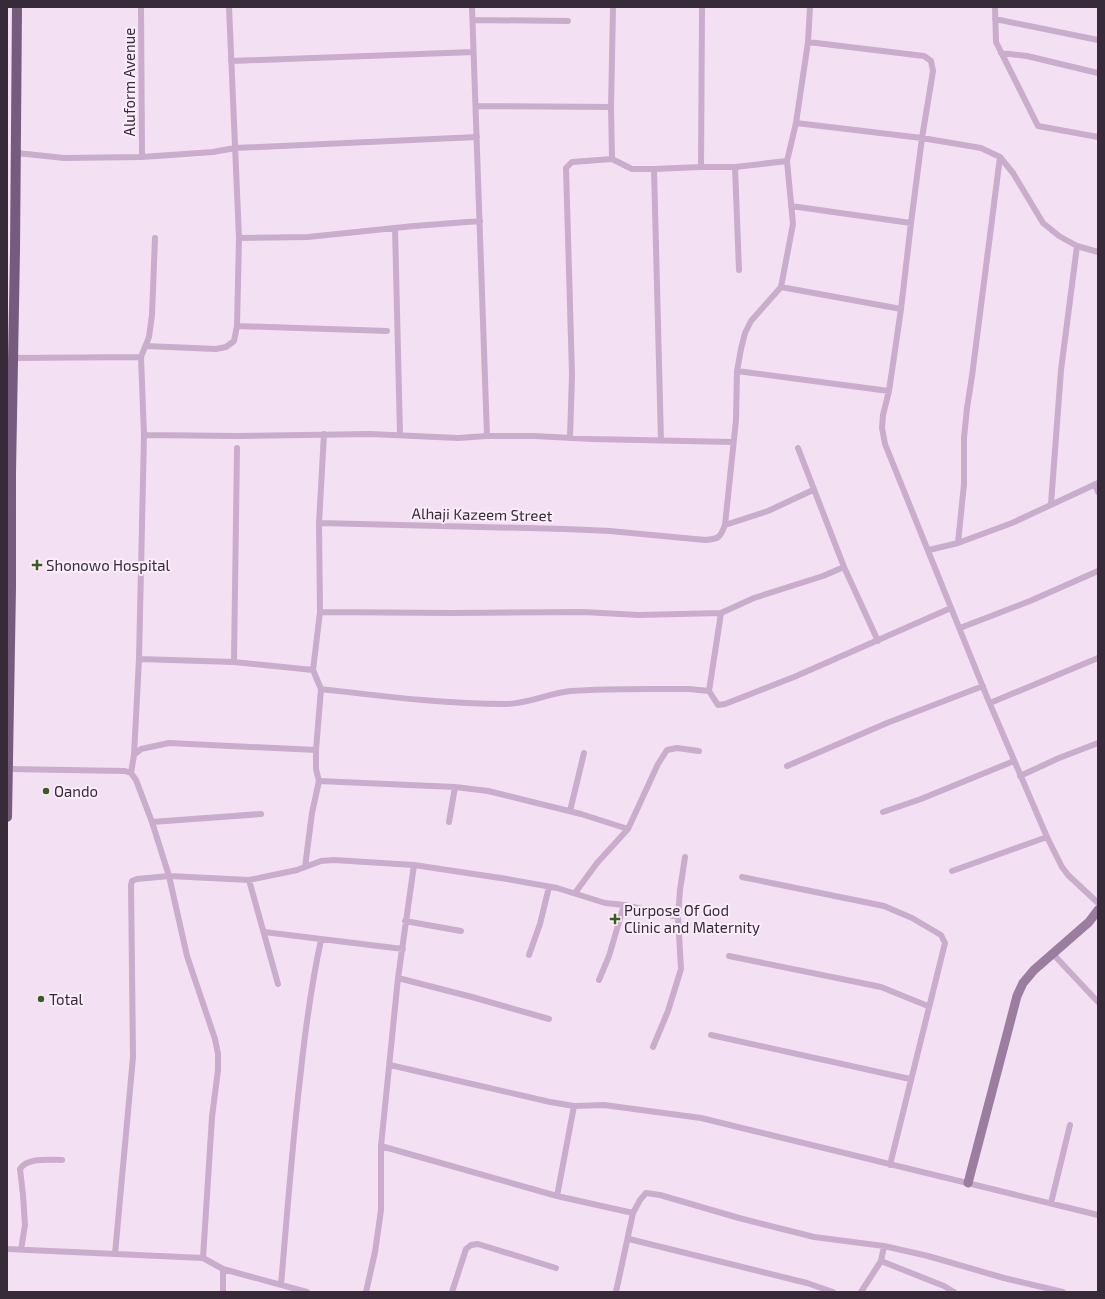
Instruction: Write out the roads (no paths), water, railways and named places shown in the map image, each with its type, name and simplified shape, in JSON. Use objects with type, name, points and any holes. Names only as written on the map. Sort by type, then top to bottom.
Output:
[{"type":"main road","points":[[7,817],[17,153],[17,7]]},
{"type":"street","name":"Aluform Avenue","points":[[141,7],[142,157]]},
{"type":"street","points":[[146,346],[216,349],[226,347],[234,341],[237,326],[239,238],[229,7]]},
{"type":"street","points":[[472,7],[473,52],[477,106],[476,137],[487,436]]},
{"type":"street","points":[[612,159],[611,107],[613,7]]},
{"type":"street","points":[[701,167],[702,7]]},
{"type":"street","points":[[810,7],[808,42],[796,123],[787,161],[793,224],[781,287],[760,310],[748,326],[745,334],[737,370],[736,420],[725,525],[768,511],[813,490]]},
{"type":"street","points":[[995,7],[996,42],[1038,126],[1098,137]]},
{"type":"street","points":[[996,19],[1098,40]]},
{"type":"street","points":[[473,20],[568,21]]},
{"type":"street","points":[[808,42],[924,56],[931,61],[933,71],[922,138],[901,309],[889,391],[882,422],[885,444],[1020,776],[1047,837],[1062,867],[1068,875],[1098,903]]},
{"type":"street","points":[[231,61],[473,52]]},
{"type":"street","points":[[1001,53],[1027,56],[1098,73]]},
{"type":"street","points":[[477,106],[611,107]]},
{"type":"street","points":[[796,123],[922,138],[981,148],[1000,156],[1013,173],[1044,223],[1059,236],[1077,246],[1098,252]]},
{"type":"street","points":[[17,153],[64,158],[142,157],[213,152],[235,148],[476,137]]},
{"type":"street","points":[[958,543],[964,484],[964,438],[967,408],[1000,156]]},
{"type":"street","points":[[570,438],[572,374],[566,168],[572,162],[612,159],[632,169],[735,166],[787,161]]},
{"type":"street","points":[[735,166],[739,270]]},
{"type":"street","points":[[654,169],[661,441]]},
{"type":"street","points":[[791,206],[911,223]]},
{"type":"street","points":[[239,238],[308,236],[480,221]]},
{"type":"street","points":[[395,228],[400,435]]},
{"type":"street","points":[[131,773],[134,755],[139,659],[144,435],[141,357],[149,337],[152,315],[155,238]]},
{"type":"street","points":[[1051,504],[1062,370],[1077,246]]},
{"type":"street","points":[[781,287],[901,309]]},
{"type":"street","points":[[237,326],[387,331]]},
{"type":"street","points":[[13,358],[141,357]]},
{"type":"street","points":[[737,370],[889,391]]},
{"type":"street","points":[[305,867],[312,813],[319,781],[316,768],[316,750],[321,689],[314,670],[320,612],[319,523],[324,434]]},
{"type":"street","points":[[144,435],[238,436],[370,434],[458,438],[487,436],[534,436],[733,442]]},
{"type":"street","points":[[234,662],[237,448]]},
{"type":"street","points":[[798,448],[844,567],[878,641]]},
{"type":"street","points":[[929,550],[958,543],[1012,523],[1097,483],[1098,492]]},
{"type":"street","name":"Alhaji Kazeem Street","points":[[319,523],[565,529],[610,531],[705,540],[717,539],[721,535],[725,525]]},
{"type":"street","points":[[320,612],[583,612],[639,615],[721,612],[754,598],[823,576],[844,567]]},
{"type":"street","points":[[960,628],[1030,601],[1098,571]]},
{"type":"street","points":[[721,612],[709,691],[718,705],[725,704],[794,677],[951,608]]},
{"type":"street","points":[[990,703],[1098,658]]},
{"type":"street","points":[[139,659],[234,662],[314,670]]},
{"type":"street","points":[[787,766],[887,723],[983,686]]},
{"type":"street","points":[[321,689],[421,700],[507,704],[528,702],[548,695],[570,691],[689,689],[709,691]]},
{"type":"street","points":[[134,755],[141,749],[169,743],[316,750]]},
{"type":"street","points":[[1020,776],[1059,758],[1098,743]]},
{"type":"street","points":[[574,893],[597,863],[628,829],[658,764],[667,750],[677,748],[699,750]]},
{"type":"street","points":[[570,811],[584,753]]},
{"type":"street","points":[[883,812],[921,799],[1014,761]]},
{"type":"street","points":[[8,768],[125,770],[131,773],[136,780],[152,822],[169,876],[187,956],[215,1039],[218,1054],[218,1070],[212,1117],[203,1258]]},
{"type":"street","points":[[319,781],[455,787],[488,792],[570,811],[628,829]]},
{"type":"street","points":[[449,822],[455,787]]},
{"type":"street","points":[[152,822],[261,814]]},
{"type":"street","points":[[952,871],[1047,837]]},
{"type":"street","points":[[653,1047],[668,1011],[682,969],[678,917],[685,857]]},
{"type":"street","points":[[115,1254],[133,1057],[132,881],[136,879],[169,876],[249,880],[264,878],[321,861],[334,860],[414,864],[549,887],[605,903],[624,905],[678,917]]},
{"type":"street","points":[[366,1292],[375,1252],[381,1210],[381,1146],[398,978],[414,864]]},
{"type":"street","points":[[742,877],[884,906],[912,918],[941,935],[945,943],[928,1006],[890,1165]]},
{"type":"street","points":[[249,880],[278,984]]},
{"type":"street","points":[[529,955],[540,924],[549,887]]},
{"type":"street","points":[[599,980],[609,956],[624,905]]},
{"type":"street","points":[[968,1183],[1017,996],[1022,983],[1089,922],[1098,910]]},
{"type":"street","points":[[405,921],[461,931]]},
{"type":"street","points":[[264,932],[403,949]]},
{"type":"street","points":[[281,1285],[307,1014],[313,975],[321,940]]},
{"type":"street","points":[[1053,954],[1098,1002]]},
{"type":"street","points":[[729,956],[881,987],[928,1006]]},
{"type":"street","points":[[398,978],[550,1019]]},
{"type":"street","points":[[711,1035],[910,1079]]},
{"type":"street","points":[[390,1065],[550,1102],[574,1106],[604,1105],[701,1118],[1098,1215]]},
{"type":"street","points":[[557,1196],[574,1106]]},
{"type":"street","points":[[1051,1203],[1070,1125]]},
{"type":"street","points":[[381,1146],[557,1196],[633,1213]]},
{"type":"street","points":[[21,1250],[25,1225],[20,1169],[24,1164],[35,1161],[62,1160]]},
{"type":"street","points":[[616,1292],[629,1239],[633,1213],[646,1192],[660,1194],[739,1218],[814,1237],[884,1246],[928,1256],[1004,1278],[1063,1292]]},
{"type":"street","points":[[629,1239],[807,1283],[834,1292]]},
{"type":"street","points":[[452,1292],[466,1249],[471,1245],[478,1244],[556,1268]]},
{"type":"street","points":[[862,1292],[881,1261],[884,1246]]},
{"type":"street","points":[[7,1250],[203,1258],[223,1269],[307,1292]]},
{"type":"street","points":[[881,1261],[944,1286],[954,1292]]},
{"type":"street","points":[[223,1269],[223,1292]]},
{"type":"place","name":"Shonowo Hospital","points":[[37,565]]},
{"type":"place","name":"Oando","points":[[46,791]]},
{"type":"place","name":"Purpose Of God Clinic and Maternity","points":[[615,919]]},
{"type":"place","name":"Total","points":[[41,999]]}]
